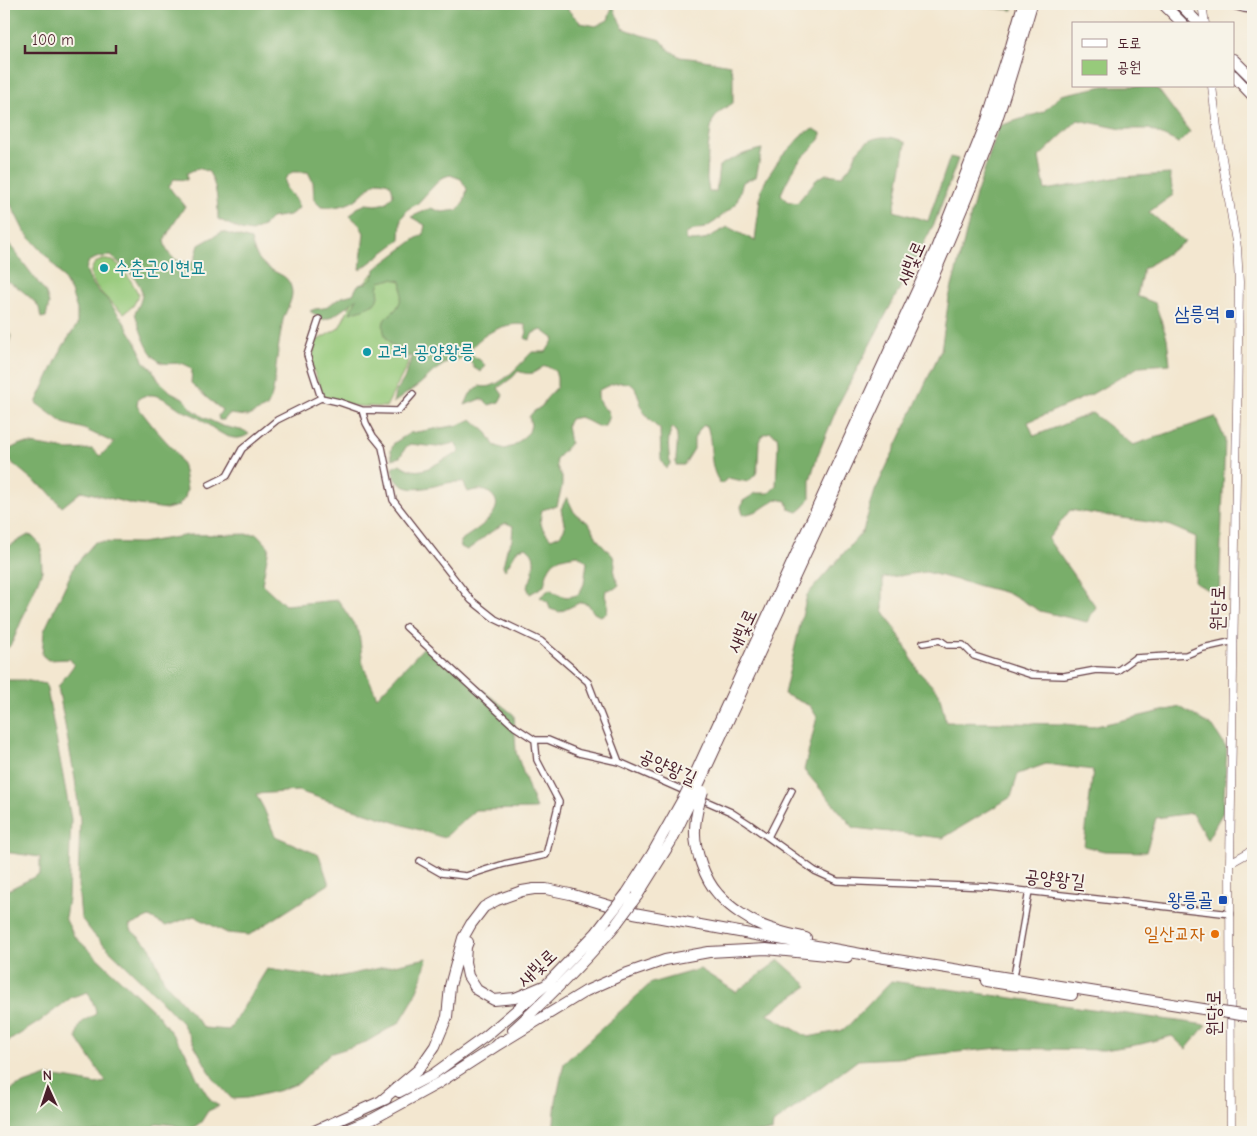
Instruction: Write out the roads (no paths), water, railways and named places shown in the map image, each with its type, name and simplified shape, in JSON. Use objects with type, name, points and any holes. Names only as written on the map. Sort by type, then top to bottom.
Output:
[{"type":"highway","name":"새빛로","points":[[697,788],[928,291],[973,169],[1006,64],[1022,4]]},
{"type":"highway","name":"새빛로","points":[[312,1132],[381,1102],[432,1075],[486,1036],[546,985],[632,894],[661,858],[692,800],[942,235],[995,124],[1032,4]]},
{"type":"highway","points":[[1163,4],[1181,22]]},
{"type":"highway","points":[[1180,4],[1197,22]]},
{"type":"highway","points":[[1234,59],[1253,79]]},
{"type":"highway","points":[[1234,76],[1253,96]]},
{"type":"highway","points":[[692,800],[696,816],[694,832],[699,855],[707,876],[717,894],[739,913],[768,928],[872,958]]},
{"type":"highway","points":[[381,1102],[419,1069],[435,1046],[447,1016],[450,986],[463,938],[471,924],[484,907],[522,891],[546,889],[570,894],[634,914],[872,958]]},
{"type":"highway","points":[[546,985],[516,998],[494,1000],[477,990],[468,976],[465,962],[466,947],[472,933],[481,919],[493,908],[514,897],[530,894],[549,895],[583,902],[633,917],[1013,982],[1204,1012],[1253,1017]]},
{"type":"highway","name":"새빛로","points":[[341,1132],[373,1119],[437,1084],[496,1046],[555,991],[591,954],[617,923],[632,894]]},
{"type":"highway","points":[[496,1046],[586,991],[622,975],[665,960],[710,952],[766,949],[872,958]]},
{"type":"highway","points":[[1204,1012],[1253,1023]]},
{"type":"main road","points":[[1202,4],[1204,22]]},
{"type":"main road","name":"원당로","points":[[1212,88],[1237,248],[1239,282],[1230,863],[1231,1132]]},
{"type":"main road","points":[[1230,863],[1253,850]]},
{"type":"street","points":[[1226,4],[1253,10]]},
{"type":"street","points":[[319,319],[307,355],[321,398]]},
{"type":"street","points":[[209,485],[227,476],[242,449],[277,420],[321,398],[362,410],[398,411],[413,394]]},
{"type":"street","name":"공양왕길","points":[[362,410],[373,436],[382,447],[393,500],[471,600],[495,619],[541,641],[588,682],[619,762],[731,812],[815,871],[837,880],[989,887],[1231,914]]},
{"type":"street","points":[[406,627],[514,727],[534,740],[548,740],[579,753],[619,762]]},
{"type":"street","points":[[923,643],[940,640],[948,645],[963,644],[974,656],[1032,676],[1064,676],[1096,670],[1117,671],[1135,658],[1186,655],[1203,648],[1234,641]]},
{"type":"street","points":[[420,861],[441,873],[466,876],[504,864],[546,855],[559,802],[538,760],[534,740]]},
{"type":"street","points":[[768,837],[792,790]]},
{"type":"street","points":[[1013,982],[1029,891]]},
{"type":"place","name":"수춘군이현묘","points":[[104,268]]},
{"type":"place","name":"삼릉역","points":[[1230,314]]},
{"type":"place","name":"고려 공양왕릉","points":[[367,352]]},
{"type":"place","name":"왕릉골","points":[[1223,900]]},
{"type":"place","name":"일산교자","points":[[1215,934]]}]
